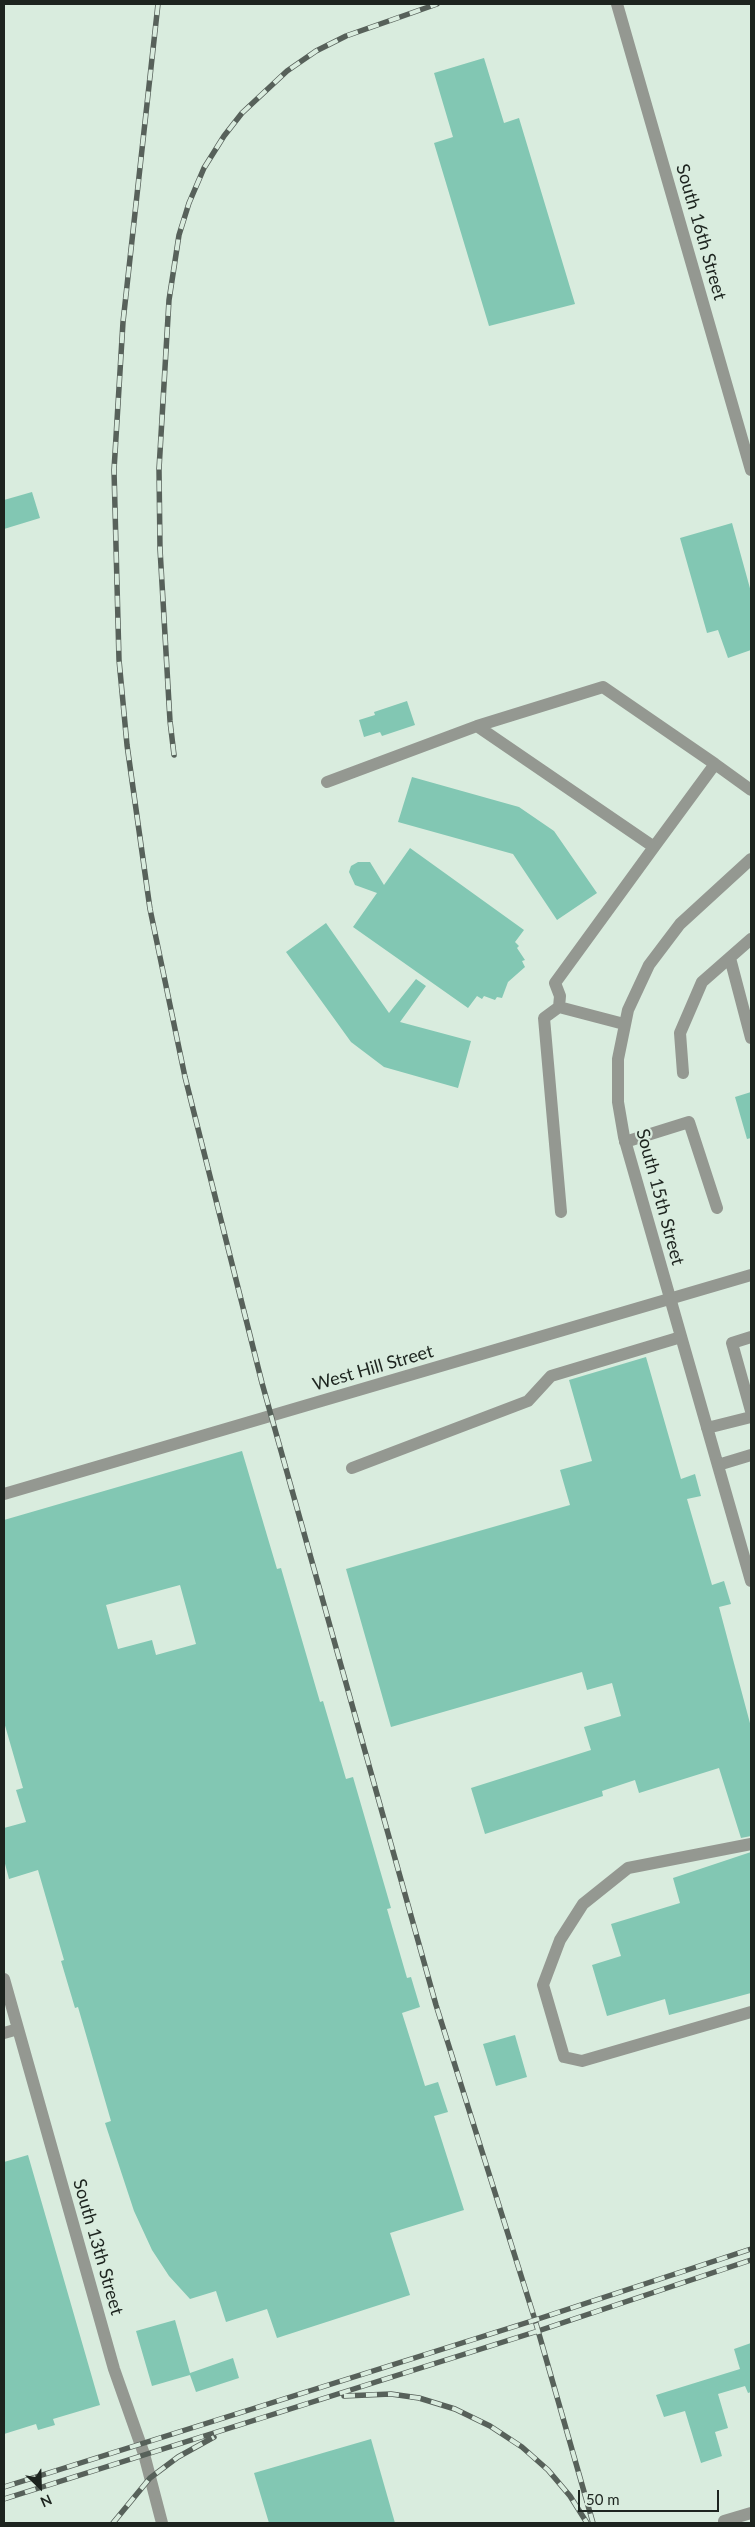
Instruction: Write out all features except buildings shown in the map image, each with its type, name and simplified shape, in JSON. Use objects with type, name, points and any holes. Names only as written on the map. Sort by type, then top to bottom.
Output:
[{"type":"street","name":"South 16th Street","points":[[617,4],[751,470]]},
{"type":"street","points":[[327,782],[477,726],[603,687],[751,790]]},
{"type":"street","points":[[477,726],[654,847]]},
{"type":"street","points":[[560,1007],[560,996],[555,983],[715,764]]},
{"type":"street","name":"South 15th Street","points":[[751,859],[694,910],[664,943],[637,987],[624,1024],[618,1059],[618,1102],[625,1142],[751,1581]]},
{"type":"street","points":[[683,1073],[680,1033],[702,982],[751,939]]},
{"type":"street","points":[[730,958],[751,1038]]},
{"type":"street","points":[[561,1212],[544,1018],[560,1007],[624,1024]]},
{"type":"street","points":[[625,1142],[689,1122],[717,1208]]},
{"type":"street","name":"West Hill Street","points":[[4,1494],[751,1274]]},
{"type":"street","points":[[352,1468],[528,1401],[551,1376],[681,1337]]},
{"type":"street","points":[[751,1337],[732,1342],[751,1410]]},
{"type":"street","points":[[708,1428],[751,1417]]},
{"type":"street","points":[[718,1465],[751,1455]]},
{"type":"street","points":[[751,1844],[628,1868],[583,1904],[560,1940],[543,1985],[564,2058],[582,2061],[751,2012]]},
{"type":"street","name":"South 13th Street","points":[[4,1979],[114,2369],[144,2454],[162,2523]]},
{"type":"street","points":[[4,2033],[18,2029]]},
{"type":"street","points":[[724,2521],[751,2513]]},
{"type":"railway","points":[[158,4],[123,322],[114,470],[119,660],[127,745],[150,909],[185,1077],[262,1383],[436,2005],[535,2320],[593,2523]]},
{"type":"railway","points":[[174,755],[170,721],[160,549],[159,469],[169,300],[179,235],[189,203],[204,168],[224,136],[242,113],[287,71],[316,51],[346,36],[437,4]]},
{"type":"railway","points":[[4,2487],[535,2320],[751,2249]]},
{"type":"railway","points":[[4,2499],[538,2331],[751,2260]]},
{"type":"railway","points":[[344,2396],[391,2394],[419,2398],[455,2409],[490,2426],[522,2447],[548,2470],[570,2496],[587,2523]]},
{"type":"railway","points":[[113,2523],[150,2478],[178,2457],[214,2437]]}]
